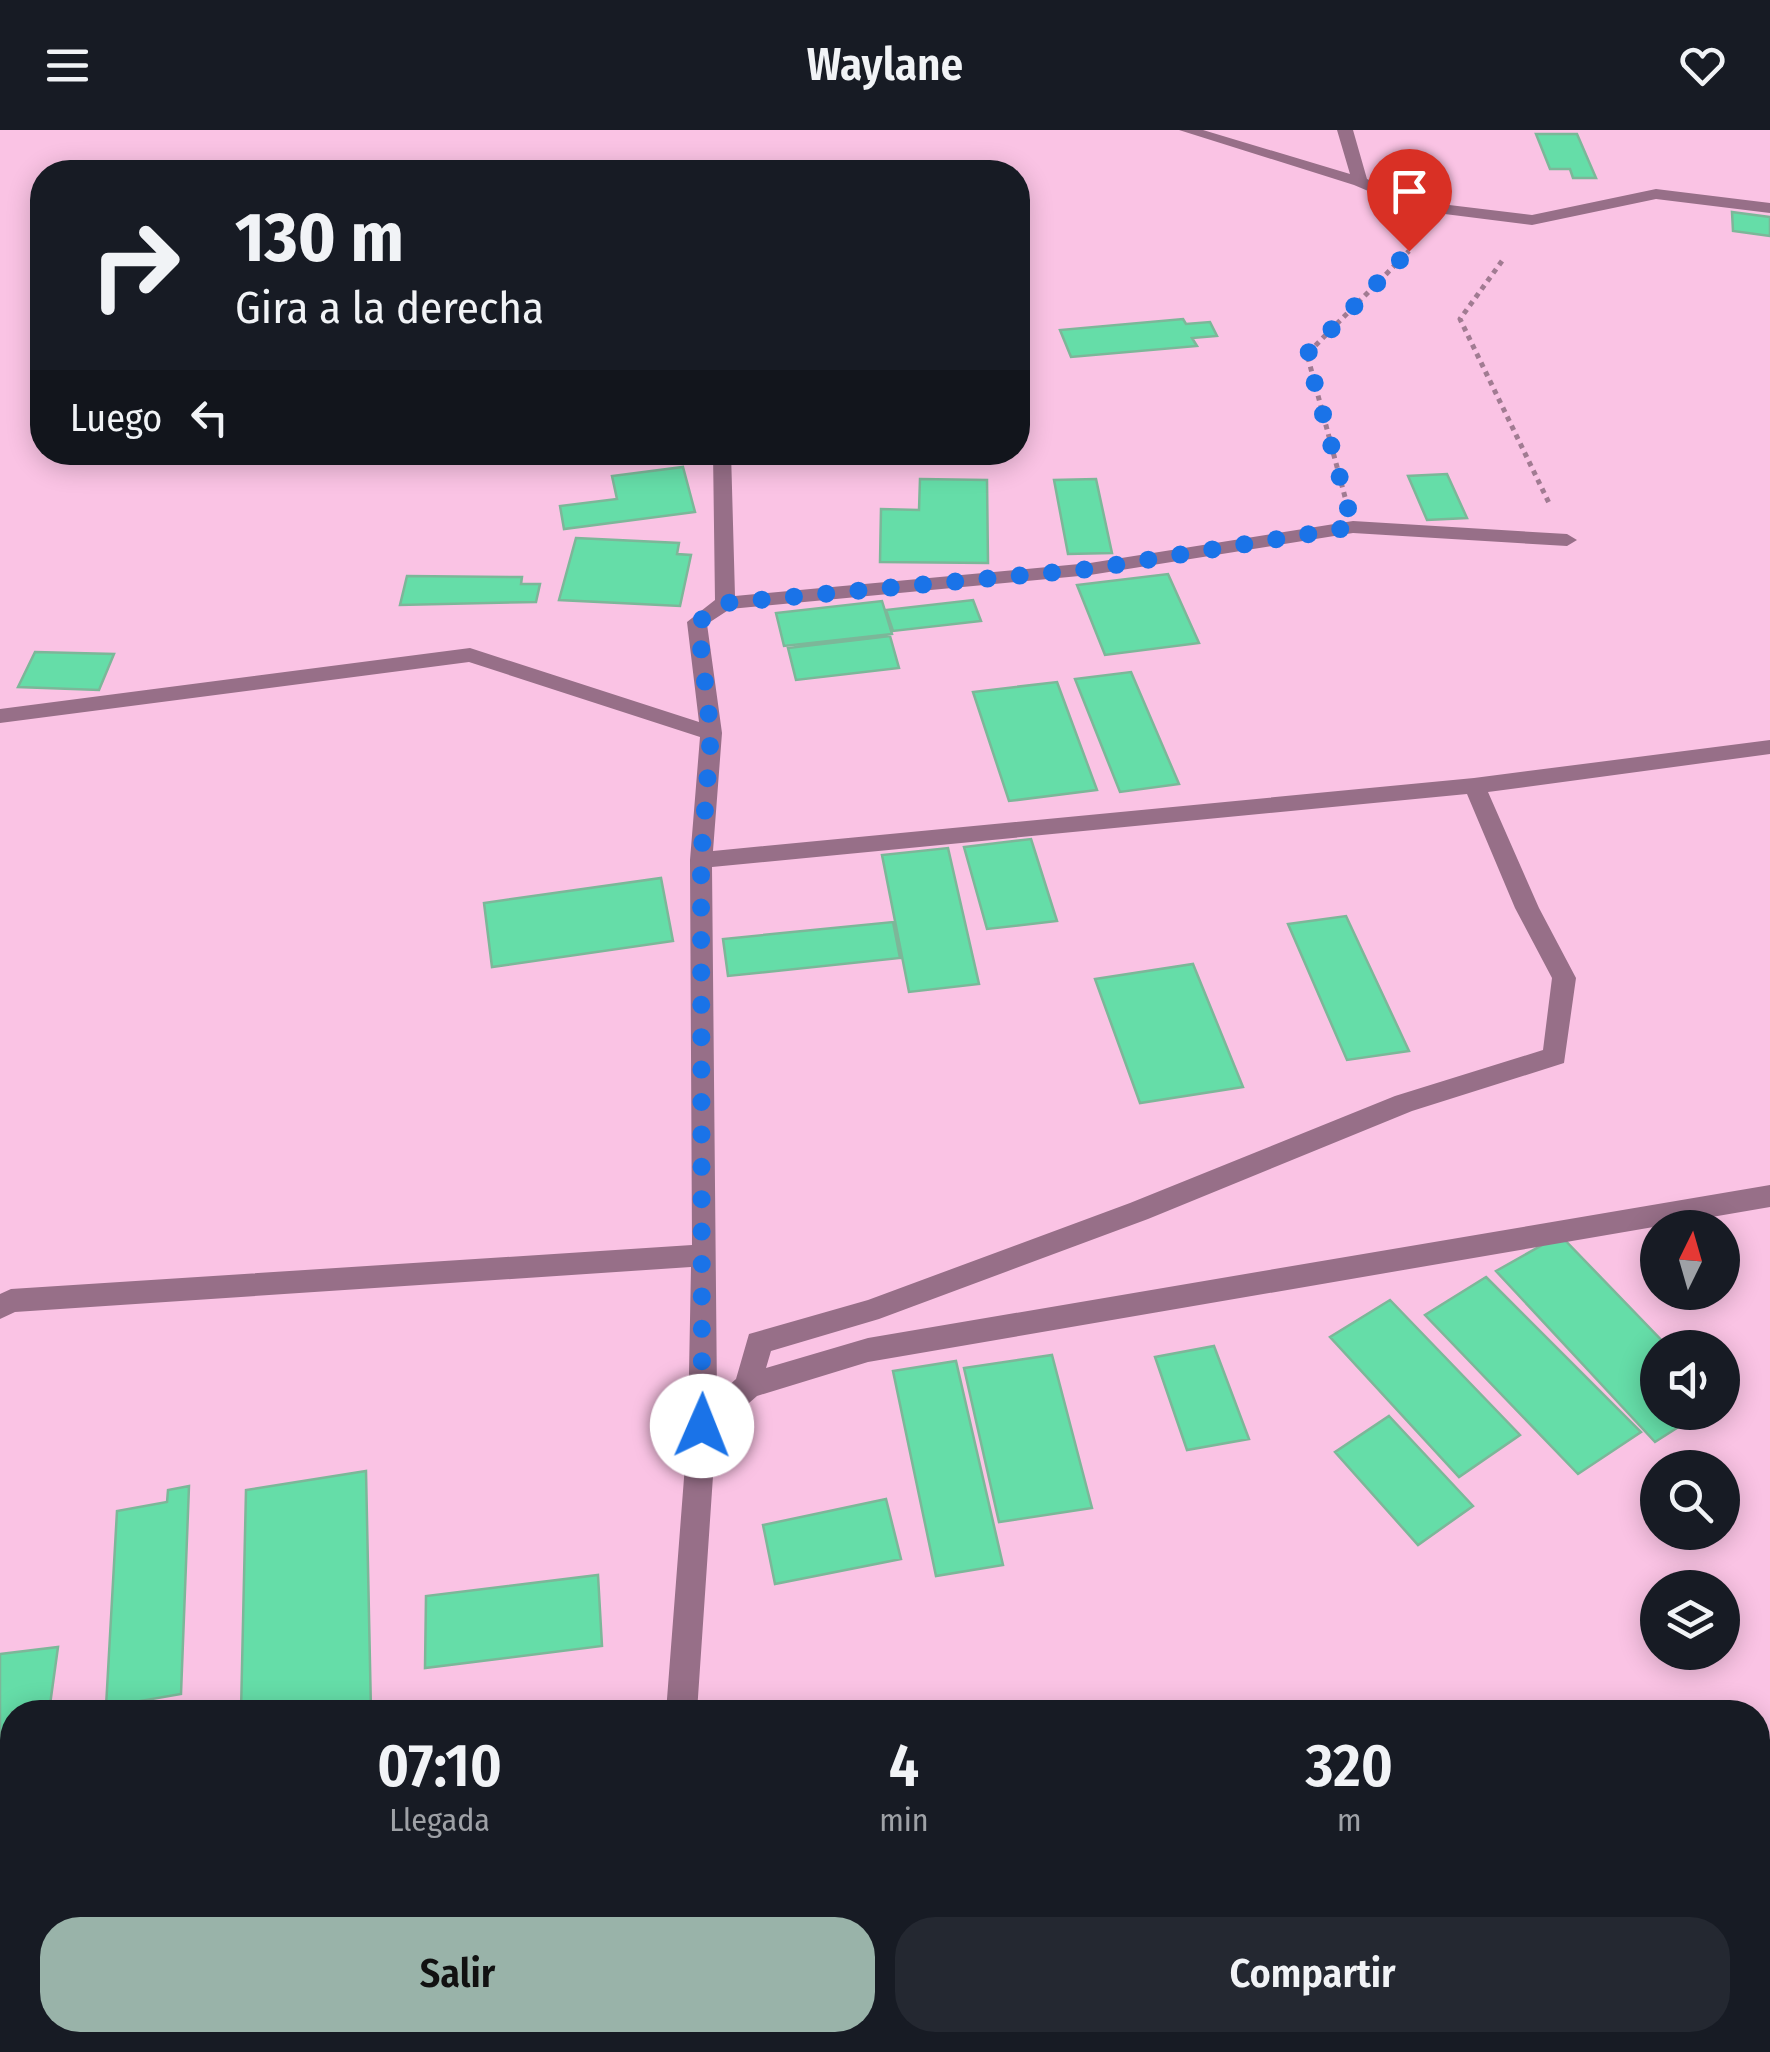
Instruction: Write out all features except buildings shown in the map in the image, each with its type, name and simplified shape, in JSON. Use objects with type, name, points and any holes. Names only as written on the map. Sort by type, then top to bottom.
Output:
[{"type":"street","points":[[1187,130],[1360,182],[1414,205],[1532,220],[1656,194],[1770,208]]},
{"type":"street","points":[[1345,130],[1360,182]]},
{"type":"street","points":[[722,465],[726,603]]},
{"type":"street","points":[[683,1700],[702,1426],[705,1255],[701,860],[711,734],[698,622],[726,603],[1090,569],[1353,527],[1567,540]]},
{"type":"street","points":[[0,716],[470,655],[711,734]]},
{"type":"street","points":[[701,860],[1474,786],[1770,747]]},
{"type":"street","points":[[748,1386],[760,1342],[870,1312],[1139,1211],[1404,1103],[1555,1056],[1564,978],[1474,786]]},
{"type":"street","points":[[702,1426],[748,1386],[868,1350],[1770,1196]]},
{"type":"street","points":[[0,1307],[31,1300],[705,1255]]},
{"type":"path","points":[[1353,527],[1307,354],[1409,251]]},
{"type":"path","points":[[1502,261],[1460,319],[1567,540]]},
{"type":"route","points":[[702,1426],[705,1255],[701,860],[711,734],[698,622],[726,603],[1090,569],[1353,527],[1307,354],[1409,251]]}]
